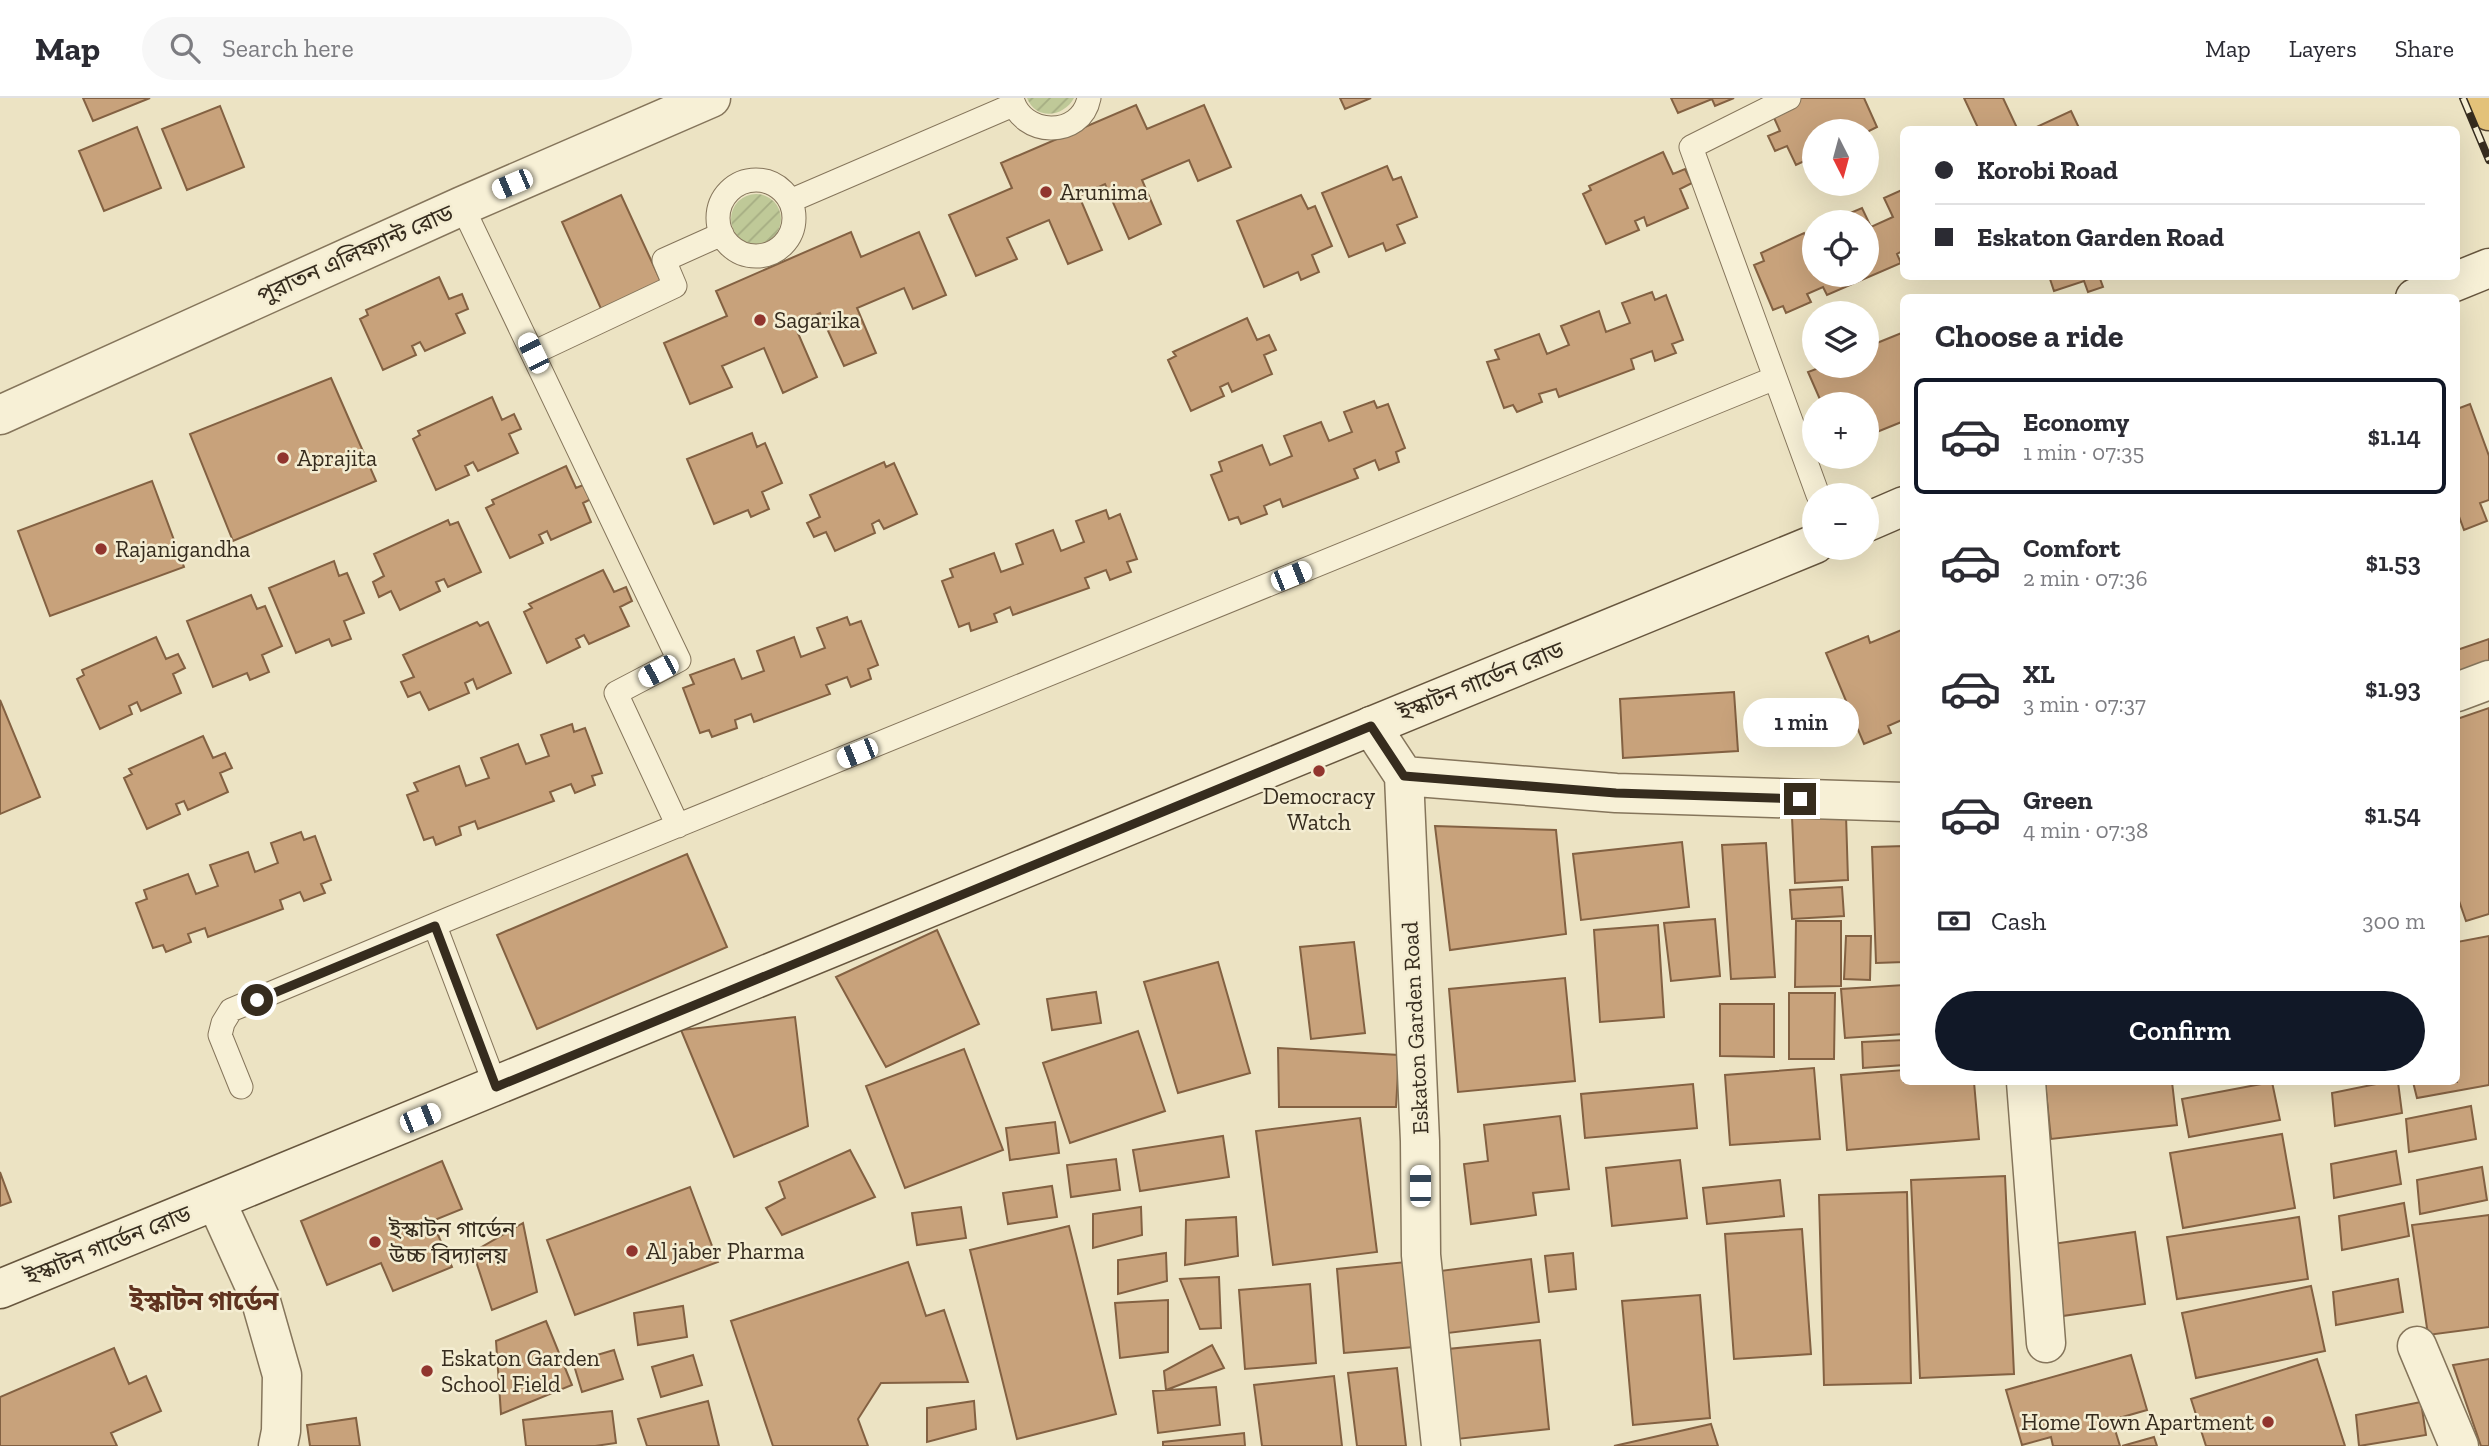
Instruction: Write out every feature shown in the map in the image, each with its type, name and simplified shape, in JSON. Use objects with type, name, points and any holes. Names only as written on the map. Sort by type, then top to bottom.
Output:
[{"type":"highway","points":[[2483,98],[2489,111]]},
{"type":"street","name":"পুরাতন এলিফ্যান্ট রোড","points":[[0,415],[462,206],[712,98]]},
{"type":"street","points":[[2460,280],[2489,268]]},
{"type":"street","points":[[2425,294],[2459,280]]},
{"type":"street","points":[[1879,517],[1900,508]]},
{"type":"street","name":"ইস্কাটন গার্ডেন রোড","points":[[0,1289],[1802,549]]},
{"type":"street","points":[[2460,691],[2489,680]]},
{"type":"street","points":[[1371,726],[1404,776],[1616,793],[1900,802]]},
{"type":"street","name":"Eskaton Garden Road","points":[[1404,776],[1420,1141],[1421,1255],[1441,1446]]},
{"type":"street","points":[[2026,1085],[2046,1343]]},
{"type":"street","name":"ইস্কাটন গার্ডেন রোড","points":[[216,1201],[260,1298],[282,1376],[281,1431],[278,1446]]},
{"type":"street","points":[[2417,1346],[2459,1446]]},
{"type":"lane","points":[[790,201],[1013,101],[1021,116],[1031,124],[1057,128],[1070,124],[1081,115],[1089,98]]},
{"type":"lane","points":[[1789,98],[1691,147],[1814,483]]},
{"type":"lane","points":[[762,181],[774,184],[790,201],[794,224],[783,245],[762,256],[739,253],[729,246],[722,234],[718,212],[729,191],[739,184],[762,181]]},
{"type":"lane","points":[[462,206],[679,660],[616,693],[678,826]]},
{"type":"lane","points":[[533,353],[675,286],[664,260],[722,234]]},
{"type":"lane","points":[[242,1087],[220,1035],[231,1010],[1775,378]]},
{"type":"lane","points":[[435,926],[496,1087]]},
{"type":"green space","points":[[1027,98],[1074,98],[1064,109],[1050,114],[1037,110]]},
{"type":"green space","points":[[756,194],[774,201],[781,219],[774,237],[756,244],[738,237],[731,219],[738,201]]},
{"type":"building","points":[[83,98],[150,98],[93,121]]},
{"type":"building","points":[[1340,98],[1371,98],[1345,109]]},
{"type":"building","points":[[1671,98],[1734,98],[1715,106],[1712,99],[1678,113]]},
{"type":"building","points":[[1794,98],[1864,98],[1873,119],[1802,119],[1802,162],[1796,165],[1787,146],[1775,151],[1768,136],[1780,131],[1770,109]]},
{"type":"building","points":[[1964,98],[2003,98],[2016,126],[1977,126]]},
{"type":"building","name":"Arunima","points":[[1136,105],[1147,129],[1204,105],[1231,167],[1198,181],[1189,160],[1142,180],[1161,224],[1129,239],[1105,184],[1079,196],[1102,250],[1068,264],[1049,220],[1007,238],[1017,259],[976,276],[949,215],[1012,188],[1001,163]]},
{"type":"building","points":[[220,106],[244,167],[187,190],[162,129]]},
{"type":"building","points":[[2071,111],[2078,126],[2039,126]]},
{"type":"building","points":[[137,127],[161,188],[104,211],[79,151]]},
{"type":"building","points":[[1663,152],[1673,174],[1685,169],[1692,183],[1680,189],[1688,208],[1647,226],[1644,217],[1635,221],[1639,230],[1606,244],[1583,194],[1591,190],[1589,186]]},
{"type":"building","points":[[1387,166],[1393,180],[1401,177],[1417,217],[1397,225],[1405,243],[1386,251],[1383,243],[1349,257],[1322,193]]},
{"type":"building","points":[[1900,191],[1900,252],[1897,254],[1900,263],[1879,273],[1879,223],[1893,217],[1884,198]]},
{"type":"building","points":[[621,195],[662,284],[602,311],[562,222]]},
{"type":"building","points":[[1301,195],[1308,209],[1315,206],[1332,246],[1312,255],[1319,272],[1301,280],[1298,272],[1264,287],[1237,221]]},
{"type":"building","name":"Sagarika","points":[[851,232],[861,257],[919,232],[946,295],[913,309],[904,288],[857,308],[876,353],[844,366],[820,313],[794,324],[817,377],[783,393],[764,348],[722,366],[732,387],[690,404],[664,343],[727,316],[716,291]]},
{"type":"building","points":[[1802,234],[1802,287],[1823,287],[1807,294],[1810,301],[1802,301],[1802,306],[1786,313],[1783,306],[1773,310],[1754,265],[1764,261],[1761,253]]},
{"type":"building","points":[[439,277],[449,299],[462,294],[468,309],[456,314],[465,333],[425,351],[420,342],[412,346],[416,355],[383,370],[360,319],[368,315],[366,310]]},
{"type":"building","points":[[2050,280],[2100,280],[2103,287],[2088,292],[2084,281],[2054,291]]},
{"type":"building","points":[[1823,287],[1846,287],[1827,295]]},
{"type":"building","points":[[1652,292],[1655,300],[1666,295],[1683,340],[1672,344],[1676,353],[1655,361],[1652,351],[1631,359],[1634,369],[1559,397],[1556,389],[1539,394],[1542,402],[1517,412],[1513,405],[1504,408],[1487,362],[1499,359],[1495,350],[1539,334],[1547,354],[1569,345],[1561,326],[1599,311],[1606,332],[1630,323],[1622,303]]},
{"type":"building","points":[[1247,318],[1257,340],[1269,335],[1276,350],[1264,355],[1272,374],[1232,392],[1228,383],[1220,387],[1224,396],[1191,411],[1168,360],[1176,356],[1173,352]]},
{"type":"building","points":[[1900,334],[1900,423],[1879,431],[1879,392],[1817,392],[1811,378],[1879,378],[1879,342]]},
{"type":"building","name":"Aprajita","points":[[331,378],[376,481],[233,541],[190,434]]},
{"type":"building","points":[[492,397],[502,420],[514,414],[521,429],[509,434],[518,453],[478,471],[473,462],[465,466],[469,475],[436,490],[413,439],[420,435],[418,431]]},
{"type":"building","points":[[1374,401],[1377,408],[1388,404],[1405,448],[1396,452],[1399,462],[1379,470],[1375,460],[1354,469],[1358,478],[1283,507],[1280,499],[1264,506],[1267,514],[1241,524],[1238,517],[1229,520],[1211,475],[1222,471],[1219,462],[1262,445],[1270,465],[1292,456],[1284,436],[1321,422],[1329,441],[1352,432],[1344,412]]},
{"type":"building","points":[[2470,404],[2489,456],[2489,500],[2480,503],[2487,521],[2464,530],[2460,519],[2460,408]]},
{"type":"building","points":[[752,433],[757,447],[765,443],[782,483],[762,492],[769,509],[751,517],[748,510],[714,524],[687,459]]},
{"type":"building","points":[[884,462],[886,467],[894,463],[917,514],[884,529],[879,520],[872,524],[875,533],[835,551],[826,532],[814,537],[807,523],[820,517],[810,495]]},
{"type":"building","points":[[566,466],[576,488],[588,483],[595,497],[583,503],[591,522],[551,540],[547,531],[539,535],[543,543],[510,558],[486,508],[494,504],[492,500]]},
{"type":"building","name":"Rajanigandha","points":[[152,481],[184,567],[50,616],[18,531]]},
{"type":"building","points":[[1106,510],[1109,519],[1120,514],[1137,559],[1127,562],[1131,572],[1110,580],[1106,570],[1085,578],[1089,588],[1013,615],[1010,607],[994,614],[997,622],[971,631],[969,623],[959,627],[942,581],[953,577],[950,569],[994,553],[1001,572],[1023,564],[1016,544],[1053,530],[1061,551],[1084,542],[1076,521]]},
{"type":"building","points":[[448,520],[450,525],[458,522],[481,572],[448,587],[444,579],[436,582],[440,591],[400,610],[391,591],[379,597],[373,582],[384,576],[374,554]]},
{"type":"building","points":[[334,561],[339,576],[347,573],[364,613],[344,621],[351,639],[332,646],[329,639],[296,653],[269,588]]},
{"type":"building","points":[[603,570],[614,592],[626,587],[632,601],[620,607],[629,626],[589,644],[584,635],[576,639],[580,647],[547,663],[524,612],[532,608],[529,604]]},
{"type":"building","points":[[251,595],[257,609],[265,606],[282,646],[262,655],[269,672],[250,680],[247,673],[213,687],[187,621]]},
{"type":"building","points":[[847,617],[850,625],[861,621],[878,665],[868,669],[871,679],[851,687],[847,677],[826,685],[830,694],[754,722],[751,714],[735,720],[737,728],[712,737],[709,730],[700,733],[683,688],[694,684],[690,675],[734,659],[742,679],[764,671],[757,651],[794,637],[801,657],[825,648],[817,628]]},
{"type":"building","points":[[477,622],[480,626],[488,622],[511,673],[477,689],[473,679],[465,683],[469,693],[429,710],[420,692],[408,697],[401,682],[414,677],[403,655]]},
{"type":"building","points":[[1900,631],[1900,721],[1888,726],[1891,733],[1864,744],[1826,653],[1868,636],[1870,643]]},
{"type":"building","points":[[156,637],[166,659],[178,654],[185,668],[173,674],[181,693],[141,711],[137,702],[129,706],[132,714],[100,729],[77,679],[84,675],[82,670]]},
{"type":"building","points":[[2489,639],[2489,666],[2460,677],[2460,649]]},
{"type":"building","points":[[1734,692],[1738,751],[1623,758],[1620,699]]},
{"type":"building","points":[[0,700],[40,797],[0,814]]},
{"type":"building","points":[[2489,708],[2489,914],[2466,921],[2460,904],[2460,718]]},
{"type":"building","points":[[572,724],[574,732],[585,728],[602,773],[592,776],[595,785],[575,793],[571,784],[550,792],[554,801],[478,829],[475,821],[459,827],[461,835],[436,845],[433,837],[424,840],[407,795],[418,791],[414,783],[459,766],[466,786],[489,778],[481,758],[518,744],[526,764],[549,756],[541,735]]},
{"type":"building","points":[[203,736],[213,758],[225,753],[232,768],[220,773],[228,792],[188,810],[184,801],[176,804],[180,814],[147,829],[124,778],[132,774],[129,769]]},
{"type":"building","points":[[1846,815],[1848,880],[1795,883],[1792,817]]},
{"type":"building","points":[[1435,826],[1556,830],[1566,934],[1450,950]]},
{"type":"building","points":[[301,832],[304,840],[315,836],[331,880],[321,884],[325,893],[304,901],[300,892],[280,900],[283,909],[208,937],[205,928],[188,934],[191,942],[166,952],[163,945],[153,948],[136,903],[147,899],[144,890],[188,874],[196,894],[218,886],[210,865],[248,852],[255,872],[278,863],[271,843]]},
{"type":"building","points":[[1682,842],[1689,907],[1581,920],[1573,854]]},
{"type":"building","points":[[1766,843],[1775,977],[1731,979],[1722,845]]},
{"type":"building","points":[[1900,846],[1900,962],[1876,963],[1872,847]]},
{"type":"building","points":[[687,854],[727,947],[537,1029],[497,935]]},
{"type":"building","points":[[1842,887],[1844,916],[1792,919],[1790,890]]},
{"type":"building","points":[[1715,919],[1720,976],[1671,981],[1664,923]]},
{"type":"building","points":[[1796,921],[1841,921],[1841,986],[1795,987]]},
{"type":"building","points":[[1658,925],[1664,1017],[1600,1022],[1594,930]]},
{"type":"building","points":[[937,930],[979,1024],[886,1067],[836,977]]},
{"type":"building","points":[[1846,936],[1871,936],[1870,980],[1844,979]]},
{"type":"building","points":[[2489,936],[2489,1085],[2417,1098],[2414,1085],[2460,1085],[2460,941]]},
{"type":"building","points":[[1354,942],[1365,1033],[1311,1039],[1300,947]]},
{"type":"building","points":[[1218,962],[1250,1073],[1178,1093],[1144,982]]},
{"type":"building","points":[[1565,978],[1575,1081],[1458,1092],[1449,989]]},
{"type":"building","points":[[1900,985],[1900,1034],[1845,1038],[1841,989]]},
{"type":"building","points":[[1096,992],[1101,1023],[1052,1030],[1047,999]]},
{"type":"building","points":[[1789,993],[1835,993],[1834,1059],[1789,1059]]},
{"type":"building","points":[[1720,1004],[1774,1004],[1774,1057],[1720,1056]]},
{"type":"building","points":[[795,1017],[808,1126],[734,1157],[681,1030]]},
{"type":"building","points":[[1138,1031],[1165,1111],[1070,1143],[1043,1063]]},
{"type":"building","points":[[1900,1040],[1900,1065],[1863,1068],[1862,1042]]},
{"type":"building","points":[[1278,1048],[1399,1055],[1396,1107],[1279,1107]]},
{"type":"building","points":[[964,1049],[1003,1150],[905,1188],[866,1086]]},
{"type":"building","points":[[1814,1068],[1820,1139],[1730,1145],[1725,1075]]},
{"type":"building","points":[[1900,1070],[1900,1085],[1974,1085],[1979,1139],[1847,1150],[1841,1075]]},
{"type":"building","points":[[1693,1084],[1697,1128],[1585,1138],[1581,1094]]},
{"type":"building","points":[[2045,1085],[2172,1085],[2177,1125],[2051,1139]]},
{"type":"building","points":[[2256,1085],[2273,1085],[2280,1120],[2189,1137],[2182,1099]]},
{"type":"building","points":[[2371,1085],[2398,1085],[2402,1113],[2335,1126],[2332,1093]]},
{"type":"building","points":[[2471,1106],[2476,1139],[2409,1152],[2406,1119]]},
{"type":"building","points":[[1560,1116],[1569,1189],[1533,1193],[1536,1215],[1471,1224],[1464,1164],[1488,1161],[1484,1125]]},
{"type":"building","points":[[1360,1118],[1377,1252],[1273,1265],[1256,1131]]},
{"type":"building","points":[[1055,1122],[1059,1153],[1010,1160],[1006,1128]]},
{"type":"building","points":[[2282,1134],[2295,1208],[2183,1228],[2170,1153]]},
{"type":"building","points":[[1223,1136],[1229,1177],[1140,1191],[1133,1150]]},
{"type":"building","points":[[850,1150],[875,1197],[782,1235],[766,1208],[785,1198],[779,1182]]},
{"type":"building","points":[[2396,1151],[2401,1184],[2334,1198],[2331,1164]]},
{"type":"building","points":[[1116,1159],[1120,1190],[1071,1197],[1067,1165]]},
{"type":"building","points":[[1680,1160],[1687,1218],[1612,1226],[1606,1168]]},
{"type":"building","name":"ইস্কাটন গার্ডেন উচ্চ বিদ্যালয়","points":[[442,1161],[462,1209],[432,1221],[452,1267],[393,1291],[381,1263],[327,1285],[301,1221]]},
{"type":"building","points":[[2482,1167],[2487,1200],[2420,1214],[2417,1180]]},
{"type":"building","points":[[0,1172],[11,1202],[0,1206]]},
{"type":"building","points":[[2005,1176],[2014,1374],[1920,1378],[1911,1180]]},
{"type":"building","points":[[1780,1180],[1784,1216],[1707,1224],[1703,1188]]},
{"type":"building","points":[[1052,1186],[1057,1217],[1008,1224],[1003,1193]]},
{"type":"building","name":"Al jaber Pharma","points":[[690,1187],[718,1262],[575,1315],[547,1240]]},
{"type":"building","points":[[1907,1192],[1911,1383],[1824,1385],[1819,1195]]},
{"type":"building","points":[[2404,1203],[2409,1236],[2342,1250],[2339,1216]]},
{"type":"building","points":[[961,1207],[966,1238],[917,1245],[912,1213]]},
{"type":"building","points":[[1141,1207],[1142,1235],[1093,1248],[1093,1214]]},
{"type":"building","points":[[2489,1215],[2489,1327],[2428,1335],[2412,1225]]},
{"type":"building","points":[[1236,1217],[1238,1256],[1185,1265],[1186,1220]]},
{"type":"building","points":[[2299,1217],[2308,1279],[2177,1299],[2167,1237]]},
{"type":"building","points":[[523,1223],[537,1292],[492,1310],[473,1252]]},
{"type":"building","points":[[1069,1226],[1116,1414],[1017,1439],[970,1250]]},
{"type":"building","points":[[1802,1229],[1811,1354],[1734,1359],[1725,1234]]},
{"type":"building","points":[[2135,1232],[2145,1304],[2049,1318],[2039,1246]]},
{"type":"building","points":[[1166,1253],[1167,1281],[1118,1294],[1118,1260]]},
{"type":"building","points":[[1573,1253],[1576,1289],[1549,1292],[1545,1256]]},
{"type":"building","points":[[1531,1259],[1539,1322],[1448,1333],[1440,1271]]},
{"type":"building","points":[[908,1262],[926,1316],[944,1310],[968,1382],[881,1383],[858,1419],[868,1446],[773,1446],[731,1321]]},
{"type":"building","points":[[1406,1262],[1414,1347],[1344,1353],[1337,1269]]},
{"type":"building","points":[[1219,1277],[1221,1328],[1200,1329],[1180,1279]]},
{"type":"building","points":[[2398,1279],[2403,1312],[2336,1325],[2333,1292]]},
{"type":"building","points":[[1310,1284],[1316,1363],[1245,1369],[1239,1290]]},
{"type":"building","points":[[2311,1286],[2325,1351],[2196,1378],[2182,1313]]},
{"type":"building","points":[[1700,1295],[1710,1418],[1633,1425],[1622,1301]]},
{"type":"building","points":[[1168,1300],[1168,1352],[1120,1358],[1115,1303]]},
{"type":"building","points":[[683,1306],[687,1337],[638,1345],[634,1313]]},
{"type":"building","points":[[546,1321],[572,1385],[501,1414],[496,1341]]},
{"type":"building","points":[[1540,1340],[1549,1429],[1457,1439],[1448,1349]]},
{"type":"building","points":[[1212,1345],[1224,1368],[1166,1390],[1164,1371]]},
{"type":"building","points":[[114,1348],[129,1384],[146,1376],[161,1411],[111,1433],[117,1446],[0,1446],[0,1397]]},
{"type":"building","points":[[614,1350],[623,1379],[582,1392],[573,1362]]},
{"type":"building","points":[[693,1355],[702,1385],[661,1397],[652,1367]]},
{"type":"building","points":[[2131,1355],[2147,1410],[2112,1420],[2120,1446],[2053,1446],[2051,1437],[2022,1445],[2006,1390]]},
{"type":"building","name":"Home Town Apartment","points":[[2317,1359],[2345,1446],[2206,1446],[2191,1399]]},
{"type":"building","points":[[2489,1359],[2489,1446],[2481,1446],[2453,1365]]},
{"type":"building","points":[[1397,1368],[1406,1446],[1357,1446],[1348,1373]]},
{"type":"building","points":[[1334,1376],[1342,1446],[1262,1446],[1254,1385]]},
{"type":"building","points":[[1216,1387],[1220,1425],[1158,1433],[1153,1391]]},
{"type":"building","points":[[708,1401],[719,1446],[647,1446],[638,1419]]},
{"type":"building","points":[[974,1401],[976,1429],[927,1442],[927,1408]]},
{"type":"building","points":[[2421,1402],[2426,1435],[2359,1446],[2356,1415]]},
{"type":"building","points":[[612,1411],[616,1443],[595,1446],[526,1446],[523,1420]]},
{"type":"building","points":[[356,1418],[360,1446],[310,1446],[307,1425]]},
{"type":"building","points":[[1711,1424],[1718,1446],[1614,1446]]},
{"type":"building","points":[[1244,1433],[1245,1446],[1163,1446],[1163,1442]]},
{"type":"building","points":[[2154,1437],[2157,1446],[2122,1446]]},
{"type":"railway","points":[[2463,98],[2489,160]]},
{"type":"place","name":"Arunima","points":[[1046,192]]},
{"type":"place","name":"Sagarika","points":[[760,320]]},
{"type":"place","name":"Aprajita","points":[[283,458]]},
{"type":"place","name":"Rajanigandha","points":[[101,549]]},
{"type":"place","name":"Democracy Watch","points":[[1319,771]]},
{"type":"place","name":"ইস্কাটন গার্ডেন উচ্চ বিদ্যালয়","points":[[375,1242]]},
{"type":"place","name":"Al jaber Pharma","points":[[632,1251]]},
{"type":"place","name":"Eskaton Garden School Field","points":[[427,1371]]},
{"type":"place","name":"Home Town Apartment","points":[[2268,1422]]},
{"type":"district","name":"ইস্কাটন গার্ডেন","points":[[204,1301]]},
{"type":"route","points":[[257,1000],[435,926],[496,1087],[1371,726],[1404,776],[1616,793],[1800,799]]}]
